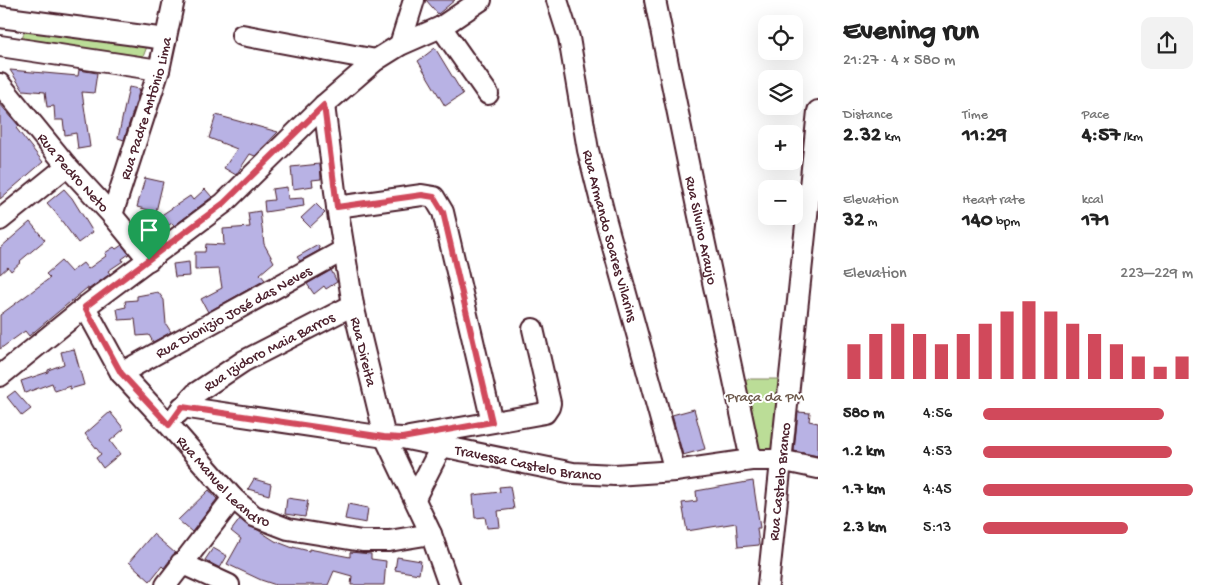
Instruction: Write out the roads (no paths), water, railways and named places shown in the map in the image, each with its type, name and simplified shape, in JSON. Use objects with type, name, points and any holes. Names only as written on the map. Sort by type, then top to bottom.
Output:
[{"type":"street","name":"Rua Padre Antônio Lima","points":[[112,215],[159,70],[174,0]]},
{"type":"street","points":[[400,45],[414,0]]},
{"type":"street","points":[[0,376],[85,307],[224,203],[324,105],[376,60],[400,45],[441,27],[481,0]]},
{"type":"street","name":"Rua Armando Soares Vilarins","points":[[558,0],[569,38],[588,150],[674,471]]},
{"type":"street","name":"Rua Silvino Araujo","points":[[655,0],[751,460]]},
{"type":"street","points":[[3,22],[166,39]]},
{"type":"street","points":[[441,27],[488,94]]},
{"type":"street","points":[[242,35],[376,60]]},
{"type":"street","points":[[0,46],[159,70]]},
{"type":"street","name":"Rua Pedro Neto","points":[[0,84],[67,166],[112,215],[149,260]]},
{"type":"street","name":"Rua Direita","points":[[324,105],[337,207],[354,305],[393,438],[449,585]]},
{"type":"street","name":"Rua Castelo Branco","points":[[768,585],[818,111]]},
{"type":"street","points":[[0,220],[67,166]]},
{"type":"street","points":[[337,207],[422,195],[434,197],[443,212],[492,422]]},
{"type":"street","name":"Rua Dionizio José das Neves","points":[[121,373],[344,250]]},
{"type":"street","name":"Rua Izidoro Maia Barros","points":[[169,425],[182,407],[196,393],[244,361],[354,305]]},
{"type":"street","name":"Rua Manuel Leandro","points":[[85,307],[121,373],[233,498],[254,516],[288,529],[362,541],[389,540],[430,534]]},
{"type":"street","points":[[393,438],[545,413],[550,403],[533,329]]},
{"type":"street","name":"Travessa Castelo Branco","points":[[182,407],[393,438],[574,473],[615,476],[674,471],[751,460],[780,460],[818,468]]},
{"type":"street","points":[[415,498],[440,447]]},
{"type":"street","points":[[166,585],[181,563],[233,498]]},
{"type":"street","points":[[181,563],[229,585]]},
{"type":"park label","name":"Praça da PM","points":[[765,396]]}]
